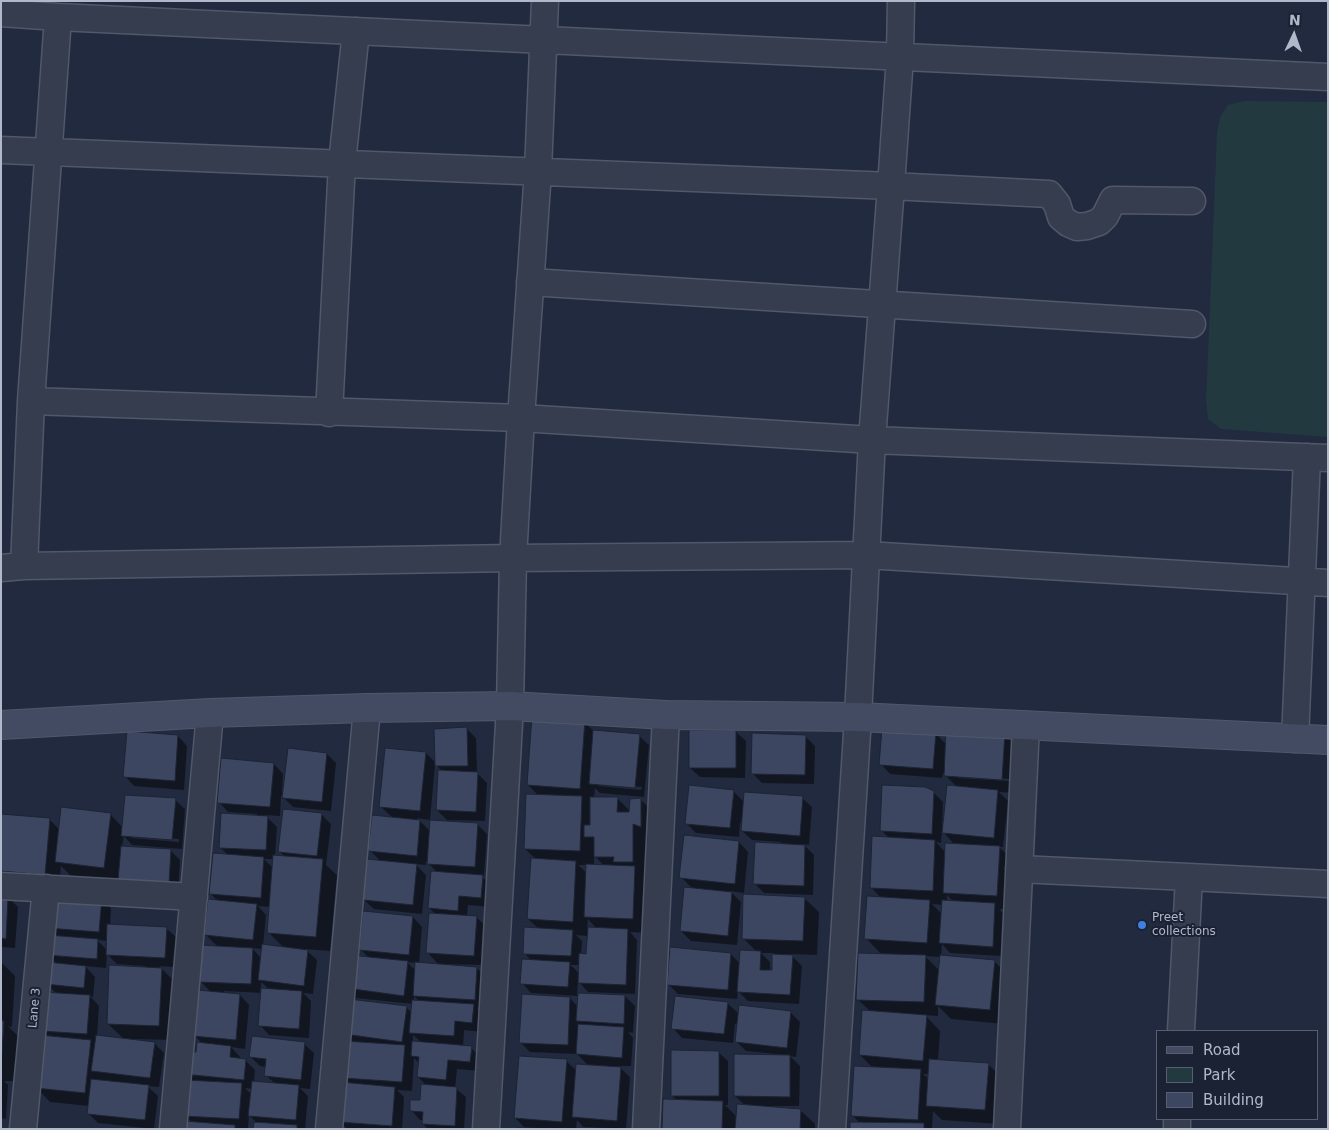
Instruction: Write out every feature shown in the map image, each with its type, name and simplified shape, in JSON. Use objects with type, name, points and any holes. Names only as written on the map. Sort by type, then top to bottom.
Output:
[{"type":"street","points":[[486,1129],[510,706],[513,558],[538,171],[545,1]]},
{"type":"street","points":[[832,1129],[858,717],[872,440],[900,56],[901,1]]},
{"type":"street","points":[[1,13],[1328,77]]},
{"type":"street","points":[[58,17],[31,402],[13,567],[513,558],[866,555],[1328,583]]},
{"type":"street","points":[[329,413],[342,163],[356,31]]},
{"type":"street","points":[[1,150],[538,171],[1049,194],[1057,204],[1061,217],[1077,227],[1099,222],[1105,216],[1113,200],[1192,201]]},
{"type":"street","points":[[530,282],[1192,324]]},
{"type":"street","points":[[31,402],[521,418],[872,440],[1317,458],[1302,582],[1295,739]]},
{"type":"street","points":[[1,725],[210,713],[510,706],[666,715],[858,717],[1328,740]]},
{"type":"street","points":[[329,1129],[367,708]]},
{"type":"street","points":[[173,1129],[210,713]]},
{"type":"street","points":[[646,1129],[666,715]]},
{"type":"street","points":[[1007,1129],[1026,725]]},
{"type":"street","points":[[1019,870],[1328,884]]},
{"type":"street","points":[[1182,1030],[1189,877]]},
{"type":"street","points":[[1,886],[194,897]]},
{"type":"street","name":"Lane 3","points":[[23,1129],[46,888]]},
{"type":"green space","points":[[1244,101],[1328,102],[1328,437],[1221,429],[1208,419],[1206,400],[1217,134],[1220,117],[1228,105]]},
{"type":"building","points":[[532,716],[585,720],[580,789],[527,785]]},
{"type":"building","points":[[467,727],[468,766],[435,766],[434,729]]},
{"type":"building","points":[[882,728],[936,732],[933,769],[879,765]]},
{"type":"building","points":[[946,729],[1005,732],[1002,780],[944,776]]},
{"type":"building","points":[[593,730],[640,734],[635,788],[589,784]]},
{"type":"building","points":[[689,730],[736,730],[736,768],[689,768]]},
{"type":"building","points":[[127,731],[178,735],[175,781],[123,777]]},
{"type":"building","points":[[752,733],[806,735],[805,775],[751,774]]},
{"type":"building","points":[[288,748],[327,753],[322,802],[282,798]]},
{"type":"building","points":[[385,748],[426,752],[420,811],[379,807]]},
{"type":"building","points":[[221,758],[274,763],[270,807],[217,803]]},
{"type":"building","points":[[438,770],[478,772],[476,812],[436,810]]},
{"type":"building","points":[[689,785],[734,790],[730,828],[685,824]]},
{"type":"building","points":[[882,785],[925,787],[934,791],[932,834],[880,831]]},
{"type":"building","points":[[947,785],[998,790],[994,838],[942,833]]},
{"type":"building","points":[[744,792],[803,796],[800,836],[741,831]]},
{"type":"building","points":[[526,794],[582,796],[580,851],[524,849]]},
{"type":"building","points":[[125,795],[176,798],[172,840],[121,836]]},
{"type":"building","points":[[590,797],[618,797],[617,812],[629,812],[630,799],[641,798],[641,827],[633,824],[633,862],[613,862],[614,857],[594,857],[594,837],[584,837],[584,825],[590,825]]},
{"type":"building","points":[[61,807],[111,813],[104,868],[55,862]]},
{"type":"building","points":[[283,809],[322,813],[317,856],[278,852]]},
{"type":"building","points":[[221,813],[268,816],[266,850],[219,848]]},
{"type":"building","points":[[1,814],[50,818],[45,875],[1,871]]},
{"type":"building","points":[[372,815],[420,820],[417,856],[368,851]]},
{"type":"building","points":[[430,820],[478,823],[475,867],[427,864]]},
{"type":"building","points":[[684,835],[739,841],[735,884],[679,878]]},
{"type":"building","points":[[872,836],[935,840],[933,891],[870,888]]},
{"type":"building","points":[[755,842],[805,845],[804,886],[753,884]]},
{"type":"building","points":[[945,843],[1000,846],[997,896],[943,893]]},
{"type":"building","points":[[121,846],[171,849],[169,884],[118,880]]},
{"type":"building","points":[[213,853],[264,857],[261,898],[209,894]]},
{"type":"building","points":[[273,855],[323,859],[316,937],[267,933]]},
{"type":"building","points":[[531,858],[576,861],[573,922],[527,919]]},
{"type":"building","points":[[367,859],[417,864],[413,905],[363,900]]},
{"type":"building","points":[[586,864],[635,866],[633,919],[584,917]]},
{"type":"building","points":[[431,871],[483,875],[481,898],[459,896],[458,911],[428,908]]},
{"type":"building","points":[[684,887],[732,892],[728,936],[680,931]]},
{"type":"building","points":[[50,892],[102,897],[99,932],[47,928]]},
{"type":"building","points":[[743,894],[805,897],[803,941],[742,939]]},
{"type":"building","points":[[1,895],[8,896],[6,939],[1,938]]},
{"type":"building","points":[[867,896],[930,900],[927,943],[864,939]]},
{"type":"building","points":[[208,899],[257,904],[253,940],[204,935]]},
{"type":"building","points":[[942,900],[995,903],[993,947],[939,943]]},
{"type":"building","points":[[363,911],[413,916],[409,955],[359,950]]},
{"type":"building","points":[[429,913],[477,916],[474,956],[426,953]]},
{"type":"building","points":[[107,924],[167,927],[165,958],[106,955]]},
{"type":"building","points":[[524,927],[573,930],[571,956],[523,954]]},
{"type":"building","points":[[588,927],[628,929],[626,985],[578,983],[579,953],[586,954]]},
{"type":"building","points":[[48,935],[98,939],[97,959],[46,955]]},
{"type":"building","points":[[262,944],[308,950],[304,986],[258,980]]},
{"type":"building","points":[[200,945],[253,948],[251,984],[198,982]]},
{"type":"building","points":[[670,947],[731,953],[728,990],[667,985]]},
{"type":"building","points":[[740,950],[761,951],[760,970],[772,970],[772,954],[793,955],[790,995],[737,992]]},
{"type":"building","points":[[858,953],[926,955],[924,1002],[856,1000]]},
{"type":"building","points":[[350,955],[408,961],[404,996],[346,988]]},
{"type":"building","points":[[940,955],[995,960],[990,1010],[935,1005]]},
{"type":"building","points":[[522,959],[570,962],[568,987],[520,984]]},
{"type":"building","points":[[47,962],[86,966],[84,988],[45,984]]},
{"type":"building","points":[[415,962],[477,967],[475,1000],[413,996]]},
{"type":"building","points":[[109,965],[162,968],[159,1026],[107,1024]]},
{"type":"building","points":[[261,988],[302,991],[299,1029],[258,1026]]},
{"type":"building","points":[[197,990],[240,994],[236,1040],[193,1036]]},
{"type":"building","points":[[43,992],[90,995],[87,1034],[41,1031]]},
{"type":"building","points":[[578,993],[625,995],[624,1024],[576,1021]]},
{"type":"building","points":[[522,994],[570,997],[568,1045],[519,1043]]},
{"type":"building","points":[[675,996],[728,1002],[724,1034],[671,1029]]},
{"type":"building","points":[[349,999],[407,1006],[402,1042],[344,1034]]},
{"type":"building","points":[[412,1000],[474,1004],[472,1023],[455,1021],[454,1036],[409,1033]]},
{"type":"building","points":[[739,1005],[791,1011],[787,1048],[735,1042]]},
{"type":"building","points":[[862,1010],[927,1015],[923,1061],[859,1055]]},
{"type":"building","points":[[1,1021],[4,1021],[1,1067]]},
{"type":"building","points":[[578,1024],[624,1027],[622,1058],[576,1054]]},
{"type":"building","points":[[40,1035],[91,1040],[85,1093],[35,1088]]},
{"type":"building","points":[[96,1035],[155,1042],[150,1078],[91,1071]]},
{"type":"building","points":[[252,1036],[305,1042],[301,1080],[264,1076],[266,1059],[249,1057]]},
{"type":"building","points":[[345,1041],[405,1045],[402,1082],[343,1078]]},
{"type":"building","points":[[412,1041],[472,1046],[470,1062],[448,1060],[446,1080],[417,1077],[419,1057],[411,1056]]},
{"type":"building","points":[[197,1042],[231,1046],[230,1057],[246,1059],[244,1080],[183,1074],[185,1051],[196,1052]]},
{"type":"building","points":[[671,1050],[719,1051],[719,1096],[671,1096]]},
{"type":"building","points":[[734,1054],[790,1055],[790,1097],[734,1096]]},
{"type":"building","points":[[519,1056],[567,1059],[562,1122],[514,1118]]},
{"type":"building","points":[[929,1059],[989,1063],[985,1110],[926,1106]]},
{"type":"building","points":[[576,1064],[621,1067],[617,1121],[572,1117]]},
{"type":"building","points":[[854,1066],[921,1069],[918,1120],[851,1116]]},
{"type":"building","points":[[91,1079],[149,1085],[145,1120],[87,1114]]},
{"type":"building","points":[[186,1080],[242,1083],[239,1119],[183,1116]]},
{"type":"building","points":[[252,1081],[299,1085],[296,1120],[248,1116]]},
{"type":"building","points":[[341,1082],[395,1087],[392,1126],[339,1122]]},
{"type":"building","points":[[421,1084],[457,1087],[455,1126],[422,1124],[423,1112],[410,1111],[410,1100],[420,1100]]},
{"type":"building","points":[[663,1099],[723,1101],[722,1129],[662,1129]]},
{"type":"building","points":[[737,1104],[801,1109],[800,1129],[735,1129]]},
{"type":"building","points":[[184,1121],[235,1125],[235,1129],[183,1129]]},
{"type":"building","points":[[254,1122],[297,1125],[297,1129],[253,1129]]},
{"type":"building","points":[[850,1122],[924,1123],[924,1129],[850,1129]]},
{"type":"building","points":[[510,1127],[551,1129],[510,1129]]},
{"type":"place","name":"Preet collections","points":[[1142,925]]}]
